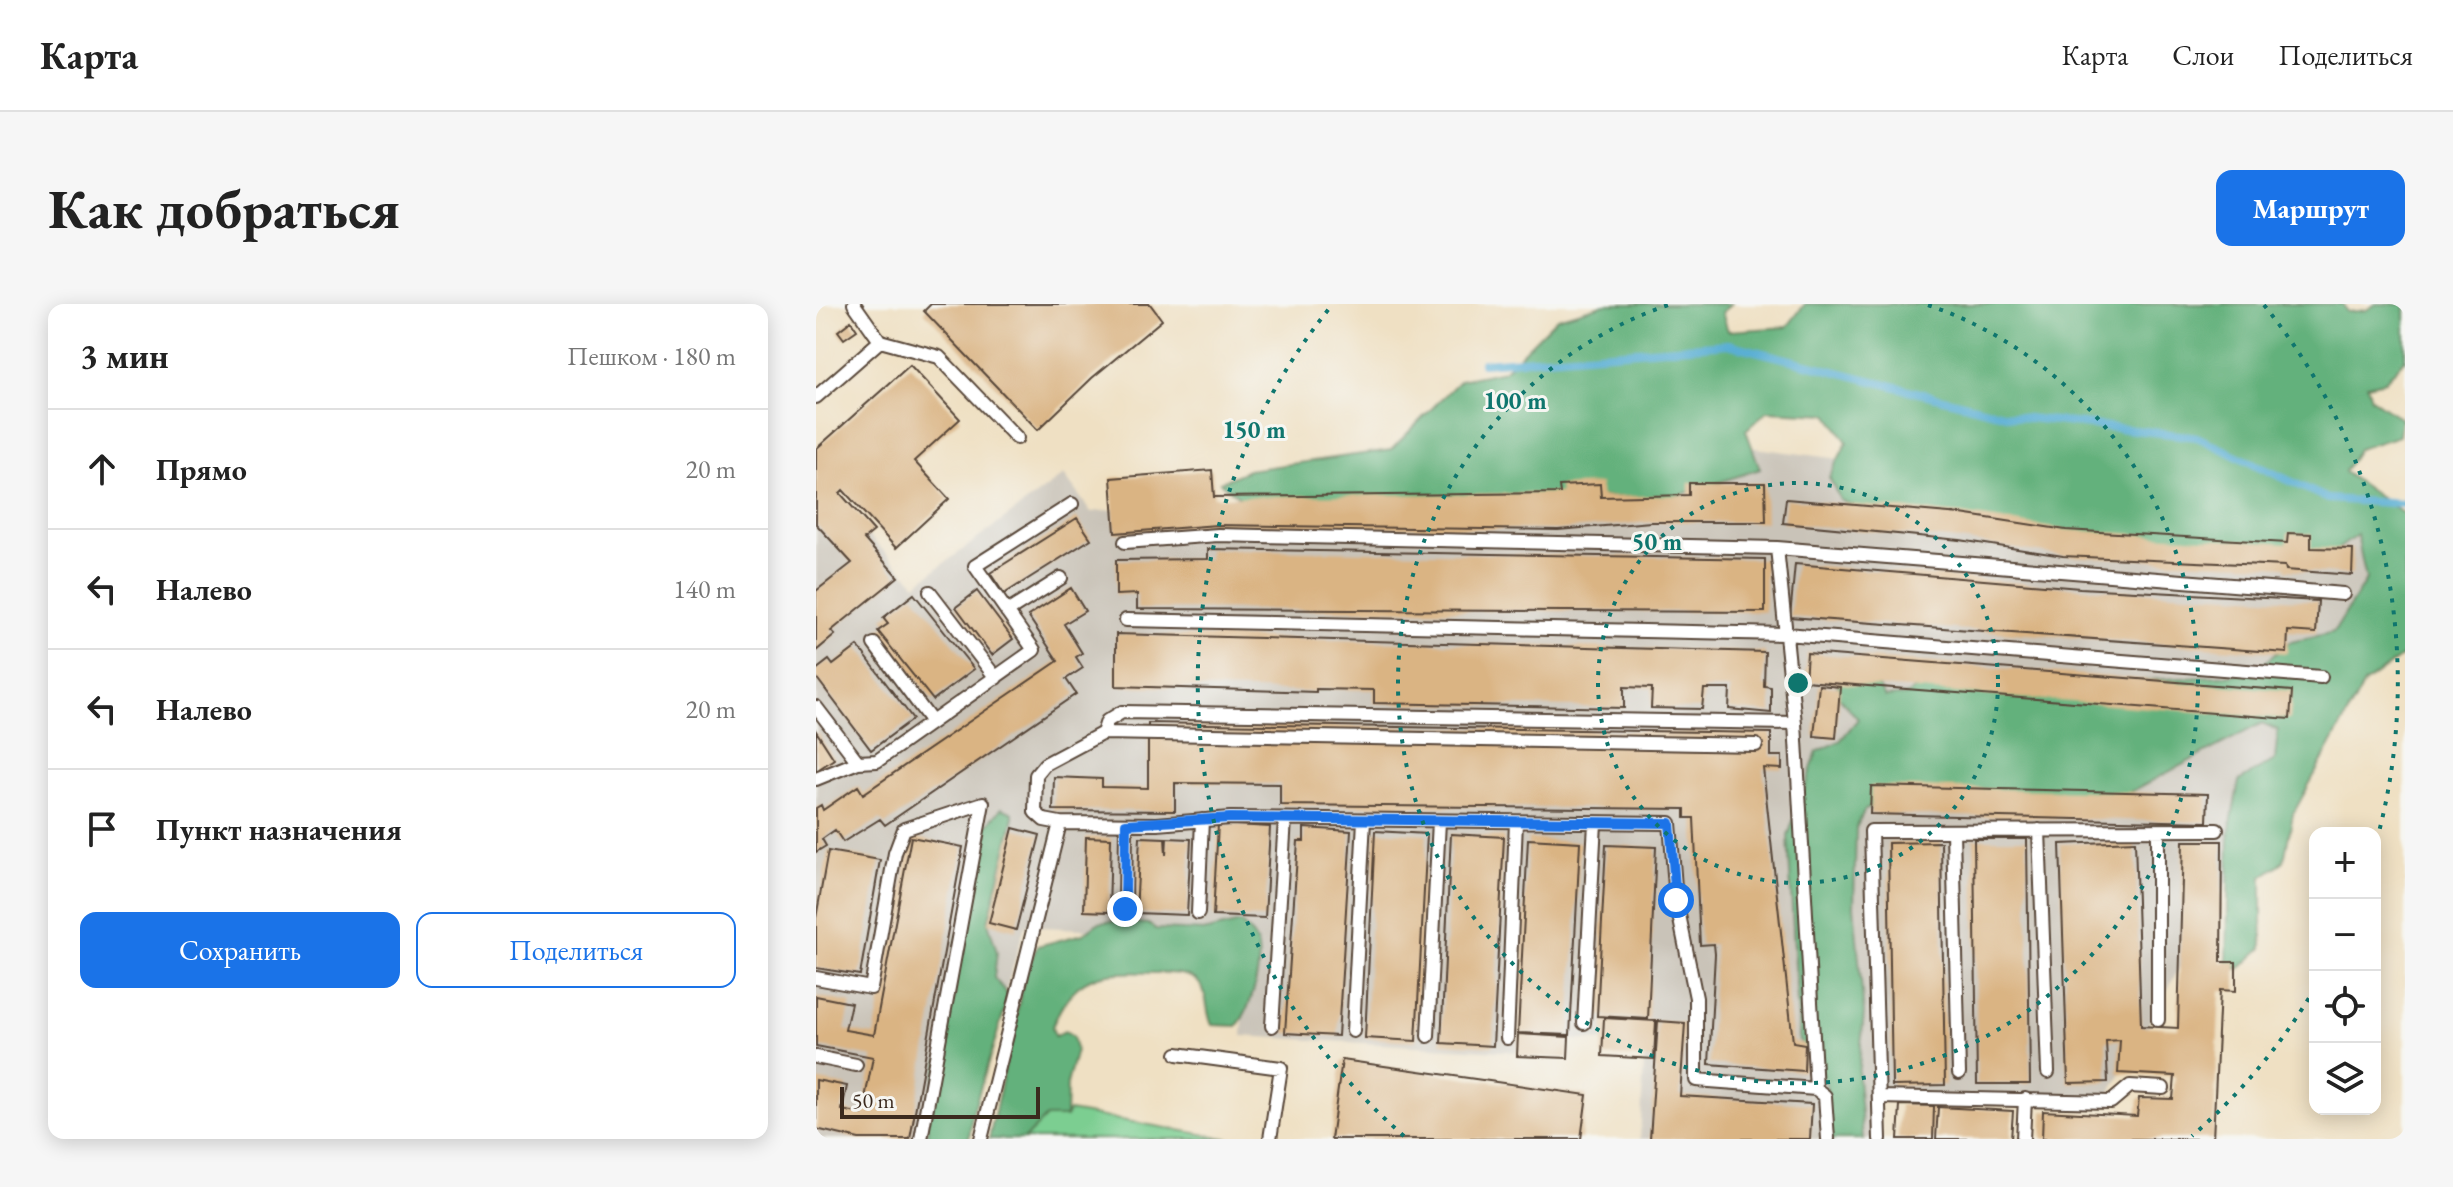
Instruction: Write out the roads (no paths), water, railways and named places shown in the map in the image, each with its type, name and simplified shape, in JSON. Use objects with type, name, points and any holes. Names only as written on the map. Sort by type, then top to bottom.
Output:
[{"type":"lane","points":[[854,304],[880,341],[939,357],[1017,438]]},
{"type":"lane","points":[[816,397],[880,341]]},
{"type":"lane","points":[[816,779],[858,762],[877,761],[1034,650],[975,566],[1072,504]]},
{"type":"lane","points":[[1125,542],[1218,535],[1777,548],[2343,594]]},
{"type":"lane","points":[[1777,548],[1795,723],[1816,1089]]},
{"type":"lane","points":[[1007,612],[1061,578]]},
{"type":"lane","points":[[930,592],[996,678]]},
{"type":"lane","points":[[1126,620],[1786,634],[2321,677]]},
{"type":"lane","points":[[874,644],[932,722]]},
{"type":"lane","points":[[816,707],[858,762]]},
{"type":"lane","points":[[1103,733],[1107,721],[1122,712],[1795,723]]},
{"type":"lane","points":[[1756,745],[1103,733],[1045,764],[1036,775],[1035,812],[1044,820],[1060,823],[1285,819],[1670,823],[1676,900],[1696,998],[1696,1080],[1816,1089],[1825,1096],[1828,1139]]},
{"type":"lane","points":[[816,978],[871,988],[895,853],[904,829],[983,803],[921,1139]]},
{"type":"lane","points":[[1272,1026],[1285,819]]},
{"type":"lane","points":[[1198,913],[1202,820]]},
{"type":"lane","points":[[1353,1031],[1364,820]]},
{"type":"lane","points":[[1428,1036],[1439,821]]},
{"type":"lane","points":[[1507,1038],[1516,822]]},
{"type":"lane","points":[[981,1139],[1060,823]]},
{"type":"lane","points":[[1584,1023],[1595,823]]},
{"type":"lane","points":[[1125,909],[1126,824]]},
{"type":"lane","points":[[2039,830],[2048,1072]]},
{"type":"lane","points":[[1880,1139],[1871,831],[2217,830]]},
{"type":"lane","points":[[1953,831],[1959,1073]]},
{"type":"lane","points":[[2158,831],[2158,1020]]},
{"type":"lane","points":[[1177,1054],[1281,1068],[1270,1139]]},
{"type":"lane","points":[[816,1057],[856,1065]]},
{"type":"lane","points":[[1879,1097],[2111,1102],[2130,1086],[2163,1088]]},
{"type":"lane","points":[[2023,1139],[2025,1099]]},
{"type":"waterway","points":[[1483,363],[1728,344],[2010,416],[2197,437],[2328,499],[2405,504]]}]
